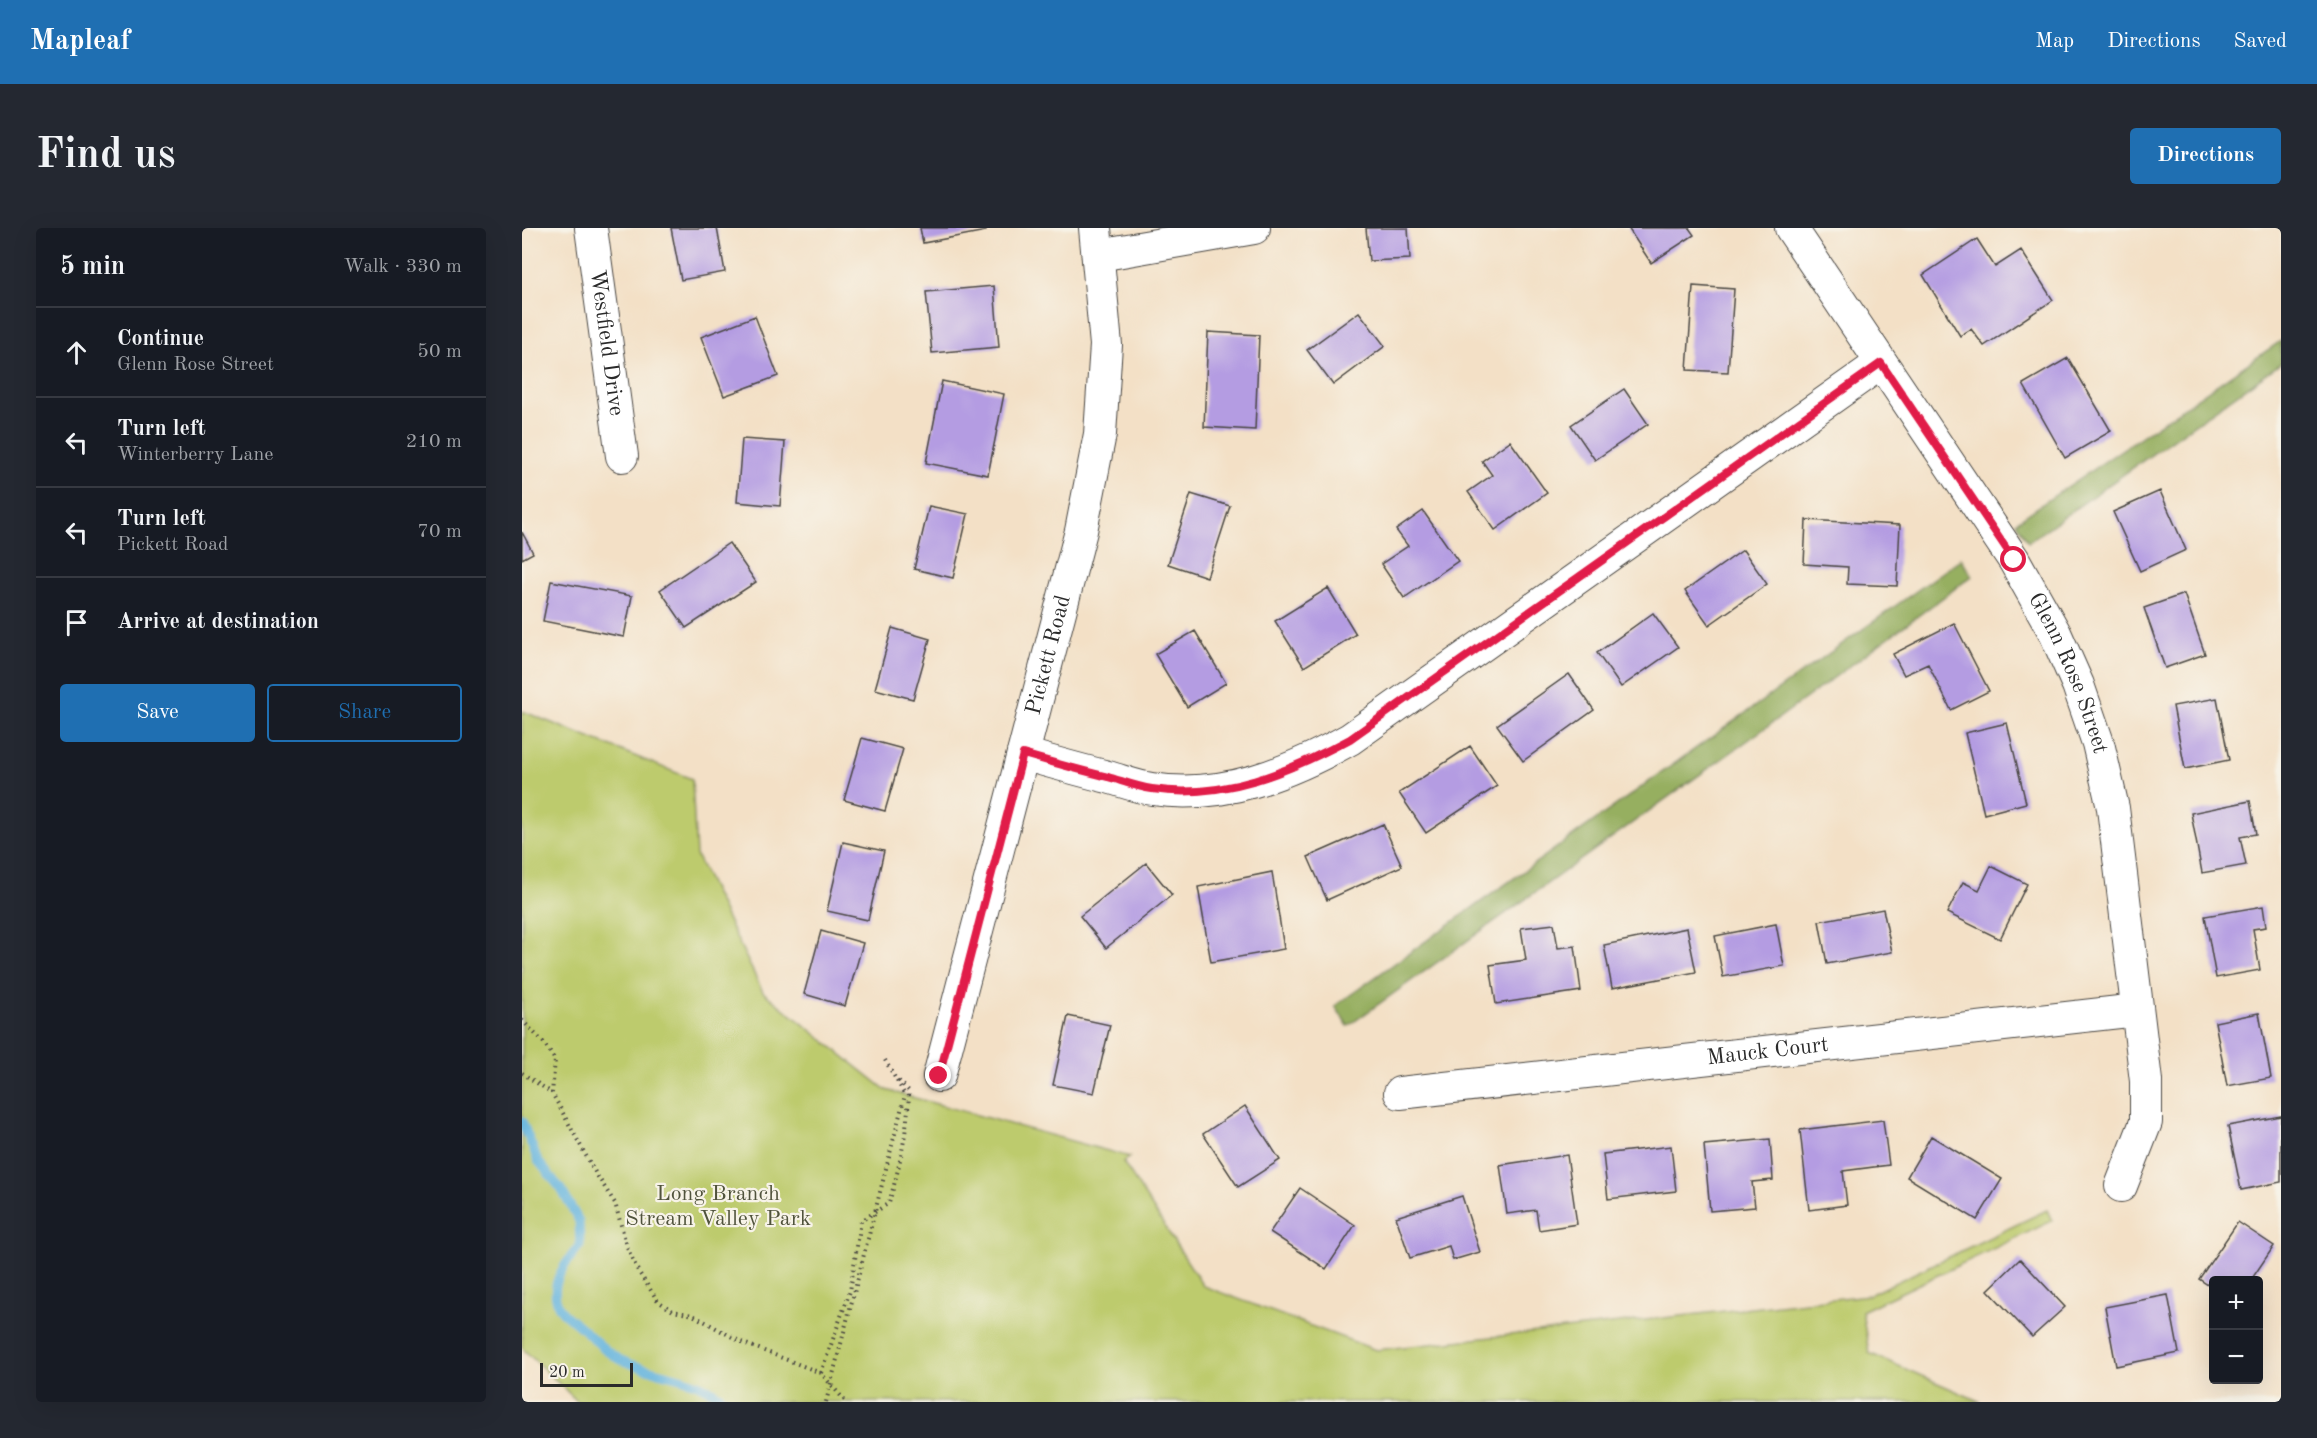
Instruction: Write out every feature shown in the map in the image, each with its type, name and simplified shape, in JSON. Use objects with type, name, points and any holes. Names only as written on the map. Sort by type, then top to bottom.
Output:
[{"type":"street","name":"Westfield Drive","points":[[591,228],[622,456]]},
{"type":"street","points":[[1097,242],[1254,228]]},
{"type":"street","name":"Glenn Rose Street","points":[[1791,228],[2014,560],[2055,633],[2079,685],[2098,743],[2113,808],[2146,1081],[2146,1122],[2121,1186]]},
{"type":"street","name":"Pickett Road","points":[[939,1076],[1081,531],[1100,434],[1106,345],[1097,242]]},
{"type":"street","points":[[1023,754],[1151,789],[1176,791],[1209,790],[1241,784],[1273,776],[1309,762],[1350,739],[1881,363]]},
{"type":"street","name":"Mauck Court","points":[[1400,1093],[2137,1010]]},
{"type":"path","points":[[522,1020],[544,1043],[555,1060],[552,1093]]},
{"type":"path","points":[[826,1402],[905,1095],[885,1060]]},
{"type":"path","points":[[522,1073],[552,1093],[596,1174],[615,1203],[627,1247],[638,1271],[658,1301],[673,1311],[693,1315],[741,1342],[821,1373],[846,1402]]},
{"type":"path","points":[[821,1373],[850,1291],[861,1221],[890,1203],[901,1162],[909,1091],[897,1079]]},
{"type":"green space","points":[[2281,341],[2281,363],[2028,542],[2016,522]]},
{"type":"green space","points":[[1961,559],[1972,576],[1775,721],[1348,1026],[1335,1006]]},
{"type":"green space","name":"Long Branch Stream Valley Park","points":[[522,711],[692,779],[696,855],[763,992],[886,1090],[1130,1157],[1123,1162],[1203,1286],[1376,1350],[1869,1295],[2047,1210],[2052,1221],[1862,1311],[1869,1353],[1981,1402],[578,1402],[522,1348]]},
{"type":"building","points":[[671,228],[717,228],[725,272],[681,280]]},
{"type":"building","points":[[920,228],[985,228],[986,231],[923,243]]},
{"type":"building","points":[[1366,228],[1408,228],[1410,259],[1369,261]]},
{"type":"building","points":[[1628,228],[1689,228],[1694,235],[1651,263]]},
{"type":"building","points":[[1977,239],[1995,267],[2021,250],[2053,300],[1984,346],[1971,329],[1960,336],[1923,275]]},
{"type":"building","points":[[994,286],[999,347],[932,353],[926,292]]},
{"type":"building","points":[[1693,286],[1734,289],[1728,372],[1687,370]]},
{"type":"building","points":[[1359,312],[1385,346],[1333,385],[1307,350]]},
{"type":"building","points":[[755,316],[778,376],[724,396],[701,337]]},
{"type":"building","points":[[1208,332],[1259,335],[1255,430],[1204,427]]},
{"type":"building","points":[[2068,358],[2111,431],[2065,458],[2023,384]]},
{"type":"building","points":[[942,381],[1004,394],[988,475],[926,463]]},
{"type":"building","points":[[1624,389],[1648,424],[1595,460],[1571,425]]},
{"type":"building","points":[[742,439],[785,442],[780,506],[737,502]]},
{"type":"building","points":[[1510,441],[1547,493],[1495,530],[1468,492],[1492,475],[1482,461]]},
{"type":"building","points":[[2160,491],[2186,550],[2140,571],[2113,512]]},
{"type":"building","points":[[1191,494],[1230,506],[1207,577],[1168,564]]},
{"type":"building","points":[[929,506],[968,514],[953,578],[914,569]]},
{"type":"building","points":[[1423,511],[1458,561],[1404,598],[1381,564],[1408,546],[1396,530]]},
{"type":"building","points":[[1806,520],[1900,525],[1897,586],[1847,584],[1848,567],[1804,564]]},
{"type":"building","points":[[522,532],[533,553],[522,559]]},
{"type":"building","points":[[729,543],[756,582],[686,628],[660,590]]},
{"type":"building","points":[[1743,550],[1767,584],[1709,625],[1685,591]]},
{"type":"building","points":[[551,581],[632,596],[624,637],[543,621]]},
{"type":"building","points":[[1328,588],[1356,634],[1304,667],[1275,621]]},
{"type":"building","points":[[2184,594],[2205,654],[2165,668],[2144,608]]},
{"type":"building","points":[[1653,613],[1678,647],[1621,687],[1597,653]]},
{"type":"building","points":[[1954,623],[1989,691],[1951,710],[1928,664],[1904,675],[1893,654]]},
{"type":"building","points":[[892,628],[930,639],[913,699],[875,689]]},
{"type":"building","points":[[1195,631],[1226,683],[1187,707],[1155,654]]},
{"type":"building","points":[[1569,674],[1594,710],[1523,761],[1497,725]]},
{"type":"building","points":[[2217,698],[2229,760],[2185,769],[2173,706]]},
{"type":"building","points":[[2007,723],[2026,803],[1984,814],[1965,733]]},
{"type":"building","points":[[862,738],[903,749],[885,811],[844,800]]},
{"type":"building","points":[[1470,746],[1497,786],[1426,833],[1399,793]]},
{"type":"building","points":[[2250,801],[2256,834],[2240,837],[2246,865],[2202,873],[2191,813]]},
{"type":"building","points":[[1383,824],[1402,866],[1327,900],[1308,857]]},
{"type":"building","points":[[843,842],[884,851],[868,920],[827,911]]},
{"type":"building","points":[[1146,863],[1172,895],[1106,948],[1080,916]]},
{"type":"building","points":[[1991,866],[2027,884],[2000,939],[1947,913],[1963,882],[1979,890]]},
{"type":"building","points":[[1272,872],[1284,949],[1211,962],[1198,887]]},
{"type":"building","points":[[2263,906],[2266,927],[2253,929],[2260,970],[2216,978],[2205,916]]},
{"type":"building","points":[[1883,909],[1892,952],[1827,964],[1819,921]]},
{"type":"building","points":[[1554,924],[1558,948],[1575,946],[1581,991],[1496,1004],[1490,965],[1526,960],[1521,928]]},
{"type":"building","points":[[1776,924],[1784,966],[1723,977],[1715,936]]},
{"type":"building","points":[[1687,928],[1696,972],[1612,988],[1604,945]]},
{"type":"building","points":[[821,931],[863,943],[845,1006],[804,994]]},
{"type":"building","points":[[2259,1013],[2271,1078],[2227,1086],[2215,1022]]},
{"type":"building","points":[[1068,1016],[1110,1025],[1094,1093],[1053,1085]]},
{"type":"building","points":[[1245,1106],[1280,1160],[1238,1187],[1203,1134]]},
{"type":"building","points":[[2281,1116],[2281,1182],[2241,1190],[2228,1126]]},
{"type":"building","points":[[1883,1120],[1889,1165],[1843,1171],[1847,1205],[1809,1210],[1800,1130]]},
{"type":"building","points":[[1931,1136],[2002,1179],[1977,1220],[1907,1177]]},
{"type":"building","points":[[1770,1139],[1773,1180],[1752,1182],[1755,1207],[1710,1211],[1704,1145]]},
{"type":"building","points":[[1671,1146],[1676,1191],[1608,1199],[1603,1154]]},
{"type":"building","points":[[1567,1155],[1577,1224],[1539,1230],[1536,1210],[1507,1214],[1500,1165]]},
{"type":"building","points":[[1300,1188],[1355,1225],[1326,1269],[1270,1232]]},
{"type":"building","points":[[1462,1196],[1480,1252],[1453,1260],[1449,1246],[1410,1258],[1396,1217]]},
{"type":"building","points":[[2238,1222],[2274,1246],[2254,1276],[2209,1276],[2209,1286],[2199,1279]]},
{"type":"building","points":[[2020,1259],[2065,1307],[2032,1337],[1988,1290]]},
{"type":"building","points":[[2168,1295],[2179,1353],[2116,1366],[2105,1307]]},
{"type":"waterway","points":[[522,1121],[538,1161],[561,1189],[579,1221],[580,1245],[559,1275],[556,1284],[555,1292],[561,1310],[615,1357],[703,1386],[727,1402]]},
{"type":"route","points":[[939,1076],[1023,754],[1151,789],[1176,791],[1209,790],[1241,784],[1273,776],[1309,762],[1350,739],[1881,363],[2014,560]]}]
